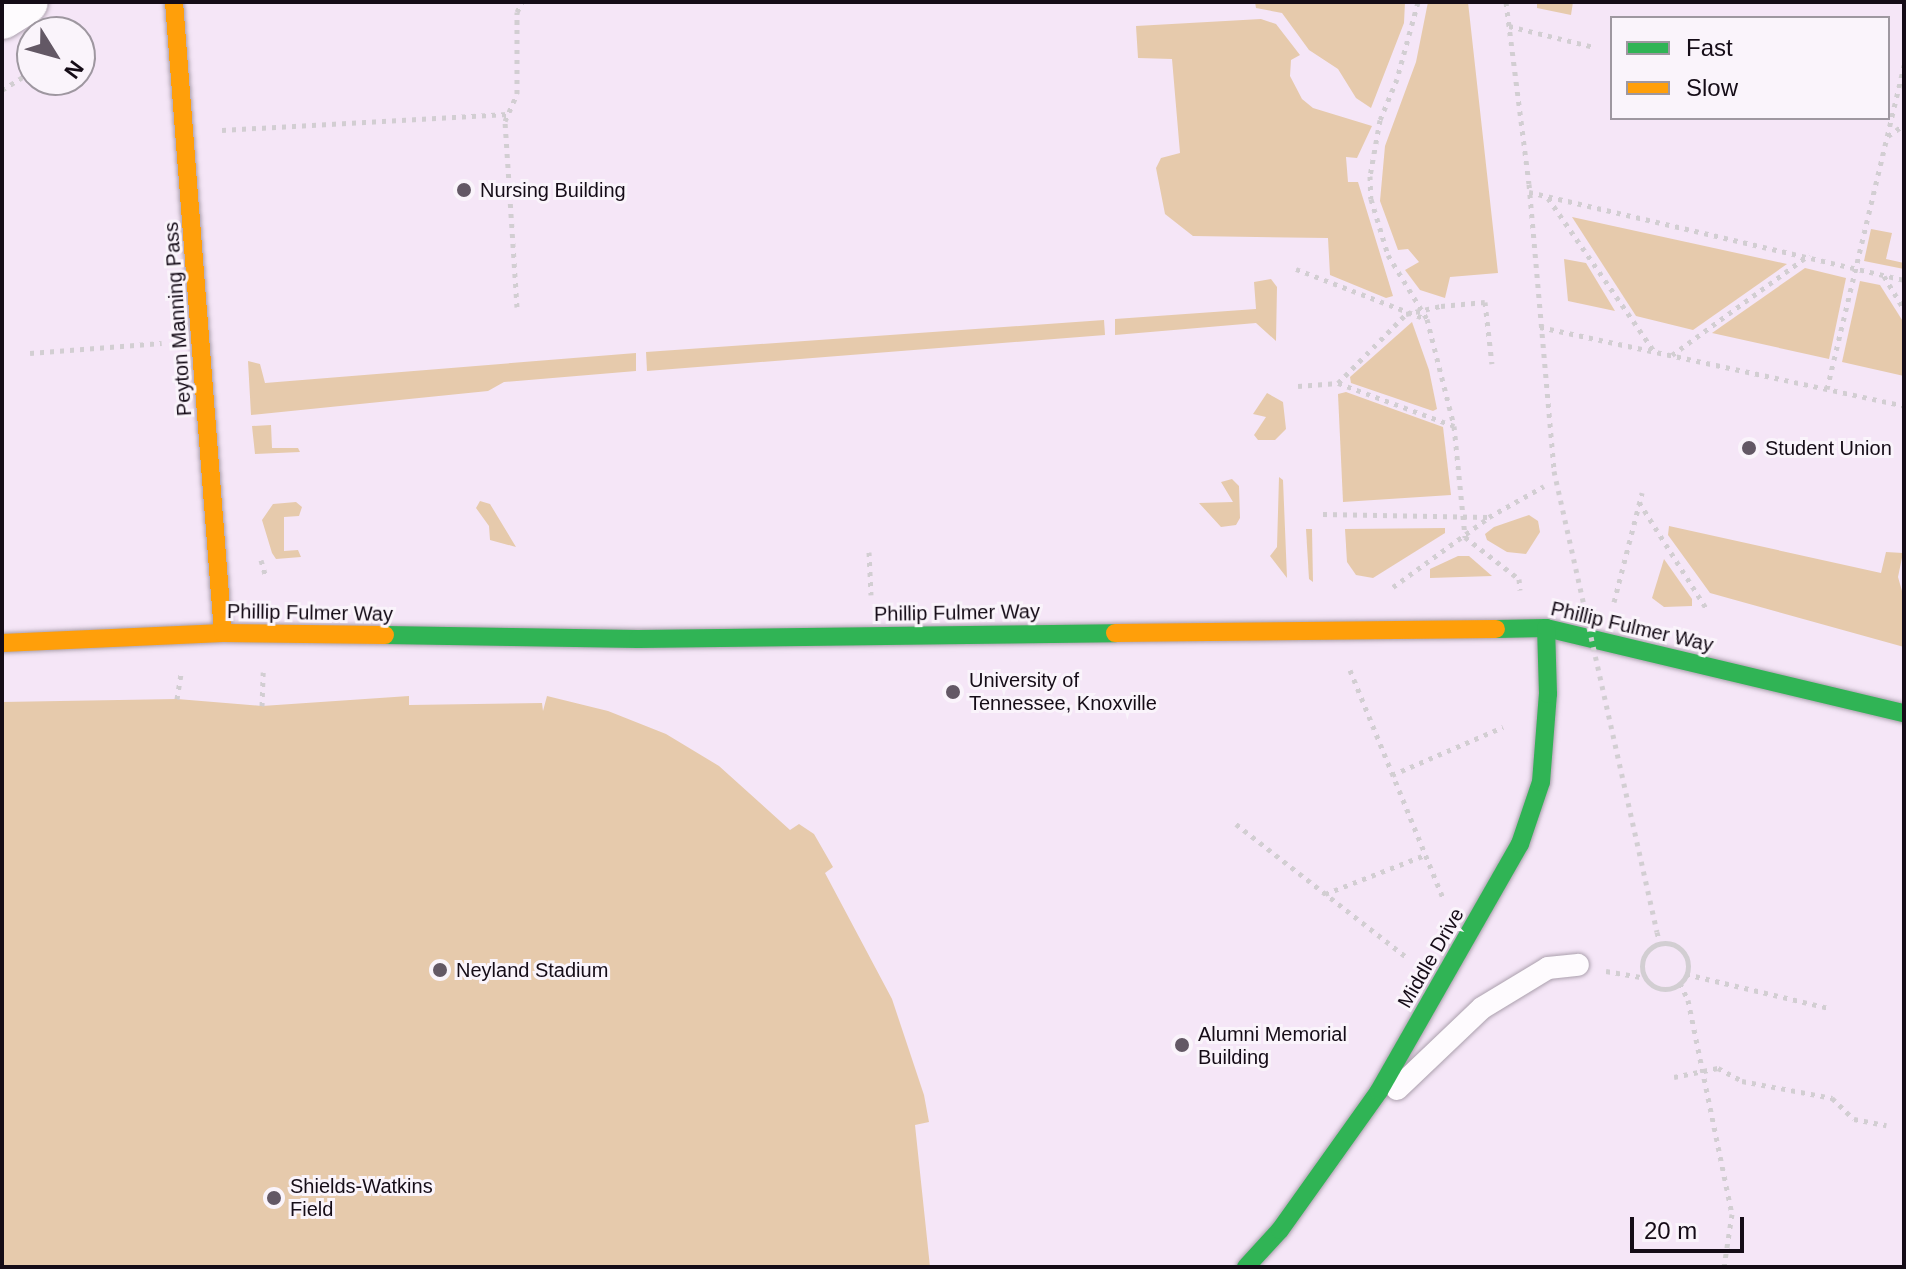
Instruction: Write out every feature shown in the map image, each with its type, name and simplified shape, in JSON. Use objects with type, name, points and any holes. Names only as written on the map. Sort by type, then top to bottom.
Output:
[{"type":"street","points":[[2,17],[26,2]]},
{"type":"street","points":[[157,2],[176,23]]},
{"type":"street","name":"Peyton Manning Pass","points":[[176,23],[223,633]]},
{"type":"street","name":"Phillip Fulmer Way","points":[[2,643],[223,633],[638,639],[1546,628],[1904,713]]},
{"type":"street","name":"Middle Drive","points":[[1246,1267],[1280,1230],[1348,1138],[1520,844],[1541,782],[1548,694],[1546,628]]},
{"type":"lane","points":[[1348,1138],[1476,1012],[1548,968],[1578,965]]},
{"type":"path","points":[[517,307],[508,114],[517,94],[517,12],[522,2]]},
{"type":"path","points":[[1418,2],[1397,79],[1380,120],[1370,176],[1382,241],[1427,319],[1454,426],[1465,537],[1519,579],[1520,598]]},
{"type":"path","points":[[1506,2],[1529,192],[1554,471],[1660,944]]},
{"type":"path","points":[[1509,26],[1594,47]]},
{"type":"path","points":[[1827,389],[1904,65]]},
{"type":"path","points":[[221,130],[508,114]]},
{"type":"path","points":[[1887,136],[1904,125]]},
{"type":"path","points":[[1529,192],[1809,255],[1904,280]]},
{"type":"path","points":[[1547,196],[1654,352]]},
{"type":"path","points":[[1671,356],[1809,255]]},
{"type":"path","points":[[1296,269],[1406,314],[1427,319]]},
{"type":"path","points":[[1884,275],[1904,309]]},
{"type":"path","points":[[1338,383],[1406,314],[1485,302],[1492,364]]},
{"type":"path","points":[[1540,327],[1904,406]]},
{"type":"path","points":[[30,353],[202,340]]},
{"type":"path","points":[[1298,386],[1338,383],[1454,426]]},
{"type":"path","points":[[1393,587],[1489,517],[1544,486]]},
{"type":"path","points":[[1614,602],[1642,493]]},
{"type":"path","points":[[1639,502],[1708,611]]},
{"type":"path","points":[[1323,514],[1489,517]]},
{"type":"path","points":[[869,552],[870,590]]},
{"type":"path","points":[[1345,658],[1448,909]]},
{"type":"path","points":[[262,706],[263,662]]},
{"type":"path","points":[[1392,775],[1519,721]]},
{"type":"path","points":[[1236,824],[1390,944]]},
{"type":"path","points":[[1325,894],[1425,855]]},
{"type":"path","points":[[1578,965],[1646,978],[1658,988],[1680,983],[1686,974],[1680,949],[1660,944]]},
{"type":"path","points":[[1646,978],[1644,957],[1660,944]]},
{"type":"path","points":[[1686,974],[1829,1008]]},
{"type":"path","points":[[1680,983],[1703,1071],[1732,1214],[1724,1267]]},
{"type":"path","points":[[1674,1077],[1718,1068],[1742,1081],[1832,1098],[1854,1119],[1886,1125]]},
{"type":"shaded area","points":[[1255,2],[1405,2],[1404,23],[1371,108],[1356,98],[1338,69],[1309,50],[1282,13],[1256,8]]},
{"type":"shaded area","points":[[1428,2],[1468,2],[1498,273],[1450,277],[1445,298],[1420,290],[1405,270],[1419,262],[1408,249],[1398,250],[1380,201],[1385,146],[1416,62]]},
{"type":"shaded area","points":[[1537,2],[1573,2],[1571,15],[1537,8]]},
{"type":"shaded area","points":[[1261,19],[1276,24],[1300,55],[1291,60],[1290,76],[1302,99],[1313,108],[1372,126],[1357,158],[1346,157],[1348,182],[1358,182],[1393,296],[1386,298],[1330,275],[1328,238],[1193,236],[1165,214],[1156,168],[1161,158],[1180,153],[1172,59],[1138,58],[1136,26]]},
{"type":"shaded area","points":[[1572,217],[1787,264],[1693,330],[1636,316]]},
{"type":"shaded area","points":[[1871,229],[1892,233],[1886,259],[1904,263],[1904,269],[1864,261]]},
{"type":"shaded area","points":[[1564,259],[1586,263],[1615,311],[1568,301]]},
{"type":"shaded area","points":[[1805,268],[1846,278],[1829,359],[1712,333]]},
{"type":"shaded area","points":[[1271,279],[1277,287],[1276,341],[1256,323],[1115,335],[1115,319],[1256,309],[1254,282]]},
{"type":"shaded area","points":[[1860,281],[1880,285],[1904,323],[1904,376],[1842,362]]},
{"type":"shaded area","points":[[1104,320],[1105,335],[647,371],[646,352]]},
{"type":"shaded area","points":[[1412,322],[1429,370],[1437,409],[1433,411],[1351,383],[1350,377]]},
{"type":"shaded area","points":[[636,353],[636,371],[504,382],[488,391],[251,415],[248,361],[260,364],[265,383]]},
{"type":"shaded area","points":[[1346,392],[1443,427],[1451,495],[1343,502],[1338,394]]},
{"type":"shaded area","points":[[1267,393],[1283,402],[1286,429],[1275,440],[1258,440],[1254,435],[1266,417],[1253,414]]},
{"type":"shaded area","points":[[271,425],[272,448],[298,448],[300,452],[255,454],[252,426]]},
{"type":"shaded area","points":[[1279,477],[1283,480],[1287,578],[1270,556],[1277,547]]},
{"type":"shaded area","points":[[1232,479],[1239,486],[1240,518],[1236,525],[1221,527],[1199,503],[1233,502],[1221,482]]},
{"type":"shaded area","points":[[480,501],[490,504],[516,547],[490,540],[489,526],[476,508]]},
{"type":"shaded area","points":[[296,502],[302,507],[299,516],[284,517],[284,551],[298,550],[301,557],[276,559],[272,553],[262,520],[273,504]]},
{"type":"shaded area","points":[[1529,515],[1538,521],[1540,532],[1526,554],[1507,552],[1487,540],[1485,534],[1494,527]]},
{"type":"shaded area","points":[[1669,526],[1881,573],[1886,552],[1903,553],[1898,577],[1904,598],[1904,647],[1710,593],[1668,535]]},
{"type":"shaded area","points":[[1445,528],[1445,533],[1373,578],[1356,575],[1347,562],[1345,529]]},
{"type":"shaded area","points":[[1306,529],[1312,529],[1313,582],[1309,579]]},
{"type":"shaded area","points":[[1458,556],[1469,556],[1492,576],[1430,578],[1430,569]]},
{"type":"shaded area","points":[[1664,559],[1692,599],[1692,606],[1664,607],[1652,598]]},
{"type":"shaded area","name":"Neyland Stadium","points":[[409,696],[409,705],[542,703],[543,711],[547,696],[608,711],[666,734],[719,766],[790,830],[799,824],[814,834],[833,867],[825,873],[892,999],[924,1095],[929,1122],[915,1125],[930,1267],[2,1267],[2,702],[177,699],[262,706]]},
{"type":"traffic: fast","points":[[1496,629],[1546,628],[1904,713]]},
{"type":"traffic: fast","points":[[1246,1267],[1280,1230],[1379,1091],[1520,844],[1541,782],[1548,694],[1546,628]]},
{"type":"traffic: fast","points":[[385,635],[638,639],[1115,633]]},
{"type":"traffic: slow","points":[[174,2],[223,633]]},
{"type":"traffic: slow","points":[[1115,633],[1496,629]]},
{"type":"traffic: slow","points":[[2,643],[223,633],[385,635]]},
{"type":"place","name":"Nursing Building","points":[[464,190]]},
{"type":"place","name":"Student Union","points":[[1749,448]]},
{"type":"place","name":"University of Tennessee, Knoxville","points":[[953,692]]},
{"type":"place","name":"Neyland Stadium","points":[[440,970]]},
{"type":"place","name":"Alumni Memorial Building","points":[[1182,1045]]},
{"type":"place","name":"Shields-Watkins Field","points":[[274,1198]]}]
